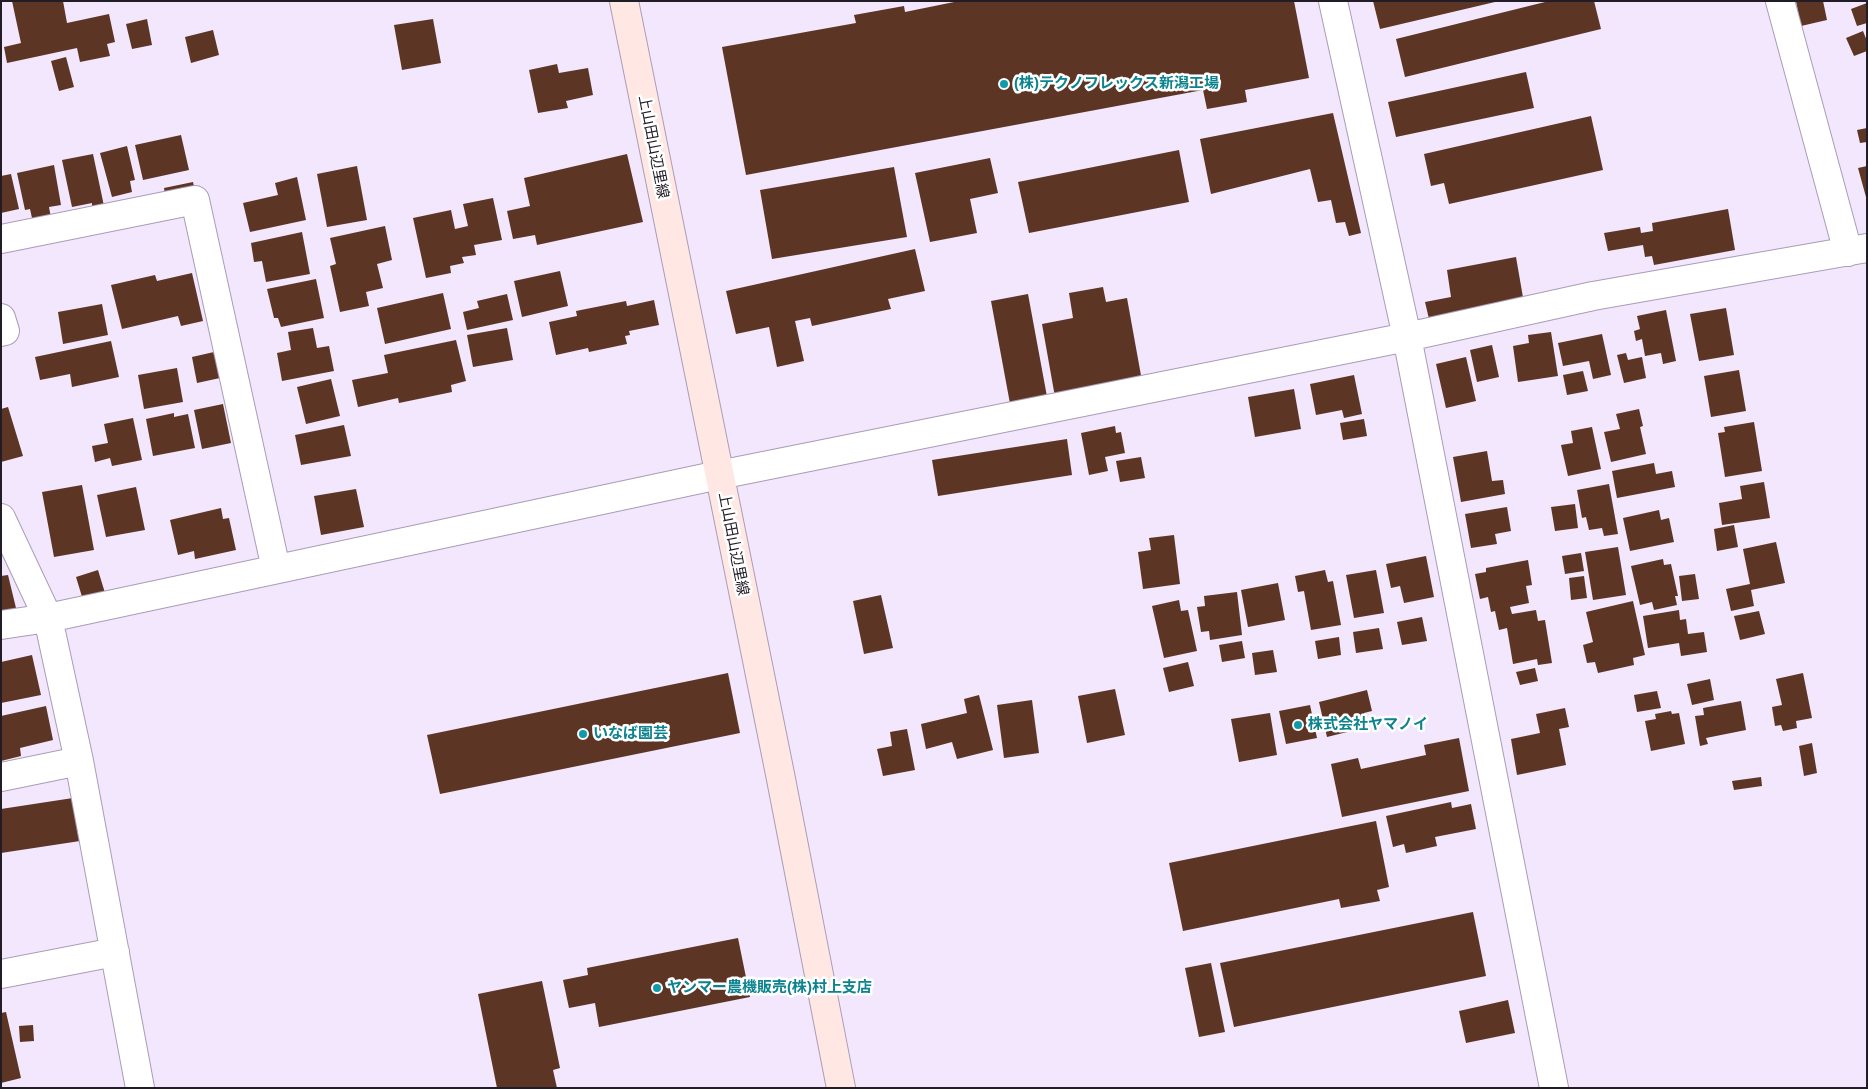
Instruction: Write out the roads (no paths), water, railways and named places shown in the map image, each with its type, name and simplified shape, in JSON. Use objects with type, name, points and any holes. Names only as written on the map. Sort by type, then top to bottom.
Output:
[{"type":"main road","name":"上山田山辺里線","points":[[624,1],[841,1088]]},
{"type":"street","points":[[1333,1],[1407,337],[1554,1088]]},
{"type":"street","points":[[1,625],[48,618],[719,474],[1407,337],[1593,296],[1857,250],[1780,1]]},
{"type":"street","points":[[1,240],[196,200],[276,569]]},
{"type":"street","points":[[1,318],[5,331],[1,332]]},
{"type":"street","points":[[1,518],[48,618],[80,761],[140,1088]]},
{"type":"street","points":[[1,777],[80,761]]},
{"type":"street","points":[[1,974],[115,952]]},
{"type":"place","name":"(株)テクノフレックス新潟工場","points":[[1004,84]]},
{"type":"place","name":"株式会社ヤマノイ","points":[[1298,725]]},
{"type":"place","name":"いなば園芸","points":[[583,734]]},
{"type":"place","name":"ヤンマー農機販売(株)村上支店","points":[[657,988]]}]
